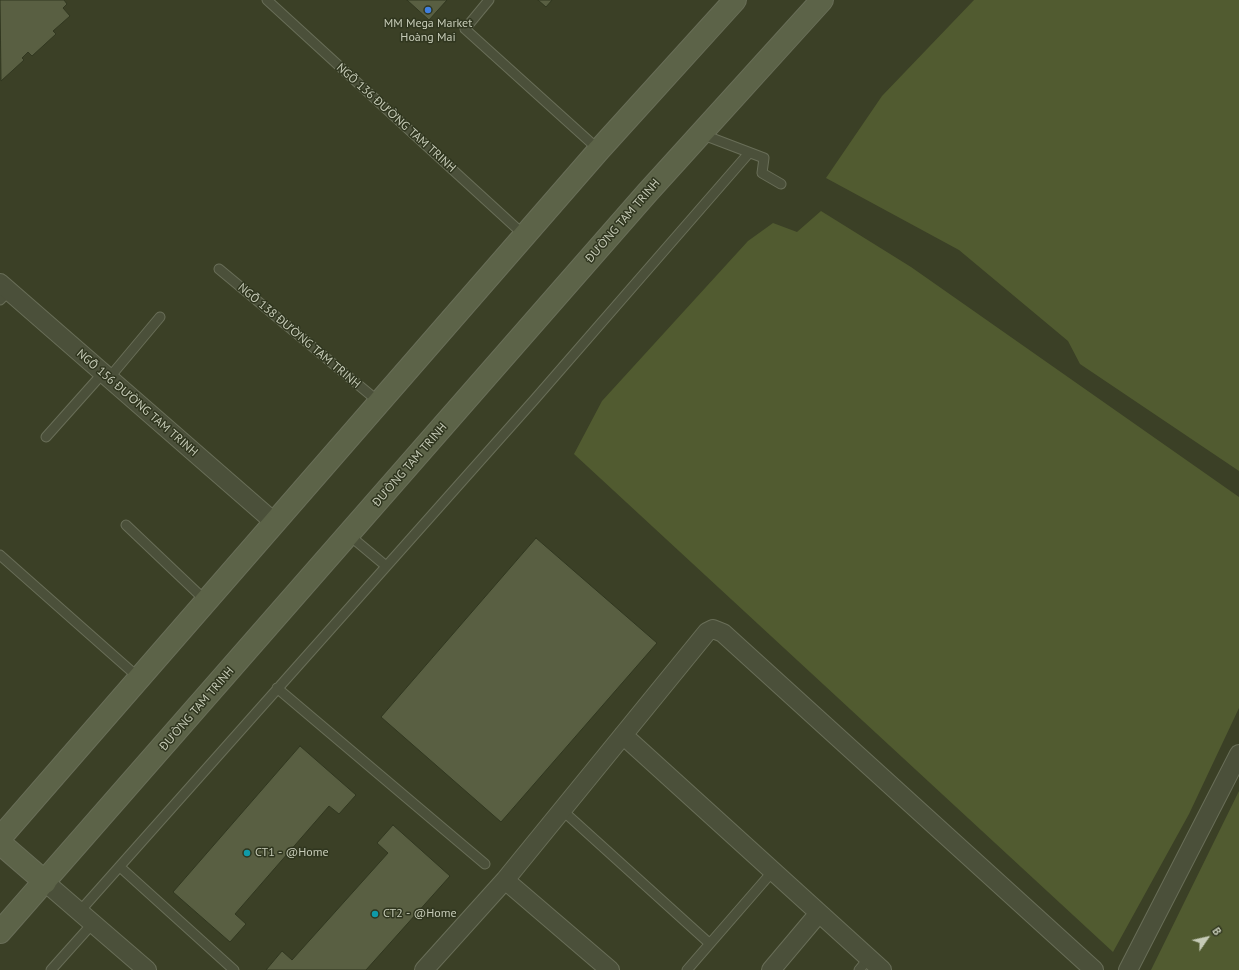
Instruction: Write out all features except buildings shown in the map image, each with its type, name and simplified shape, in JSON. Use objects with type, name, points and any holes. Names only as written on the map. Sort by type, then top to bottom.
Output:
[{"type":"main road","points":[[0,838],[524,235],[735,0]]},
{"type":"main road","name":"ĐƯỜNG TAM TRINH","points":[[0,932],[701,134],[822,0]]},
{"type":"main road","points":[[0,843],[45,882]]},
{"type":"street","name":"NGÕ 156 ĐƯỜNG TAM TRINH","points":[[3,291],[106,375],[274,522]]},
{"type":"street","points":[[424,970],[505,880],[707,632],[713,630],[723,634],[1094,970]]},
{"type":"street","points":[[623,735],[819,913],[870,966]]},
{"type":"street","points":[[1128,970],[1239,754]]},
{"type":"street","points":[[505,880],[610,970]]},
{"type":"street","points":[[45,882],[147,970]]},
{"type":"street","points":[[771,970],[819,913]]},
{"type":"lane","name":"NGÕ 136 ĐƯỜNG TAM TRINH","points":[[267,0],[524,235]]},
{"type":"lane","points":[[489,0],[465,29],[599,150]]},
{"type":"lane","points":[[701,134],[764,158],[762,173],[781,184]]},
{"type":"lane","points":[[80,911],[749,153]]},
{"type":"lane","name":"NGÕ 138 ĐƯỜNG TAM TRINH","points":[[220,269],[379,402]]},
{"type":"lane","points":[[46,437],[160,317]]},
{"type":"lane","points":[[126,525],[206,601]]},
{"type":"lane","points":[[350,534],[386,566]]},
{"type":"lane","points":[[0,555],[139,678]]},
{"type":"lane","points":[[277,688],[485,864]]},
{"type":"lane","points":[[562,810],[709,943]]},
{"type":"lane","points":[[120,867],[234,970]]},
{"type":"lane","points":[[687,970],[773,871]]},
{"type":"lane","points":[[51,970],[93,923]]},
{"type":"shaded area","points":[[974,0],[1239,0],[1239,471],[1080,364],[1068,341],[959,250],[826,178],[882,96]]},
{"type":"shaded area","points":[[821,211],[911,267],[1239,497],[1239,708],[1189,814],[1113,952],[574,454],[602,401],[748,241],[773,223],[797,232]]},
{"type":"shaded area","points":[[1239,791],[1239,970],[1151,970]]},
{"type":"place","name":"MM Mega Market Hoàng Mai","points":[[428,10]]},
{"type":"place","name":"CT1 - @Home","points":[[247,853]]},
{"type":"place","name":"CT2 - @Home","points":[[375,914]]}]
